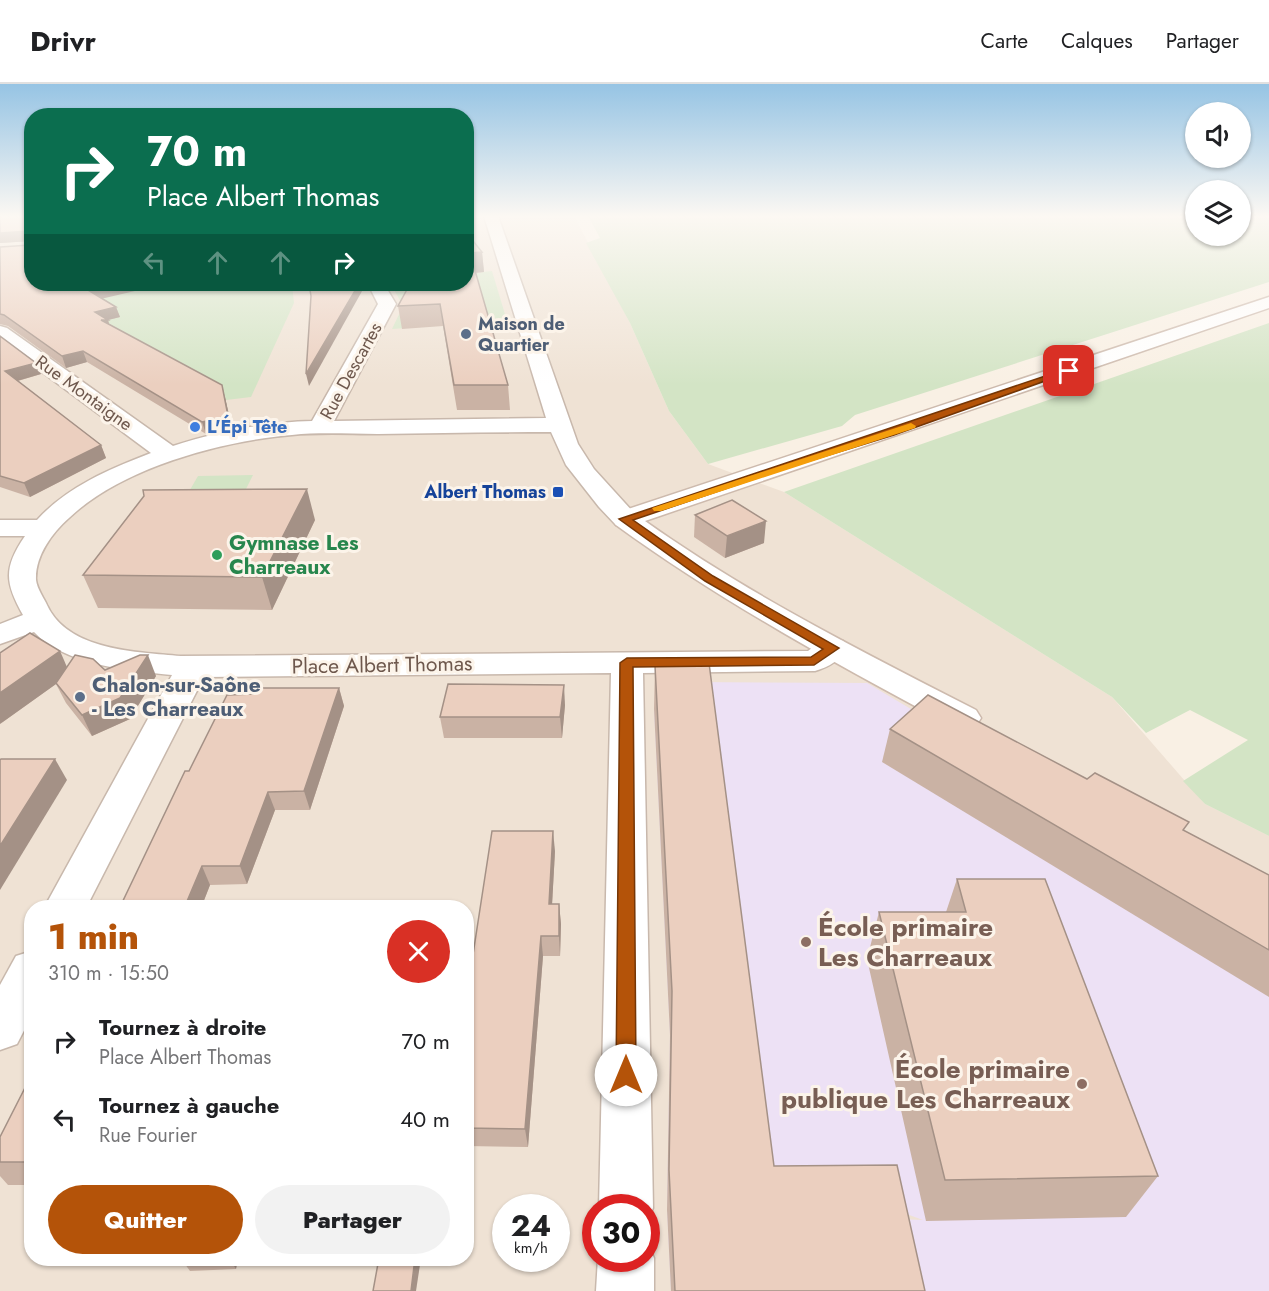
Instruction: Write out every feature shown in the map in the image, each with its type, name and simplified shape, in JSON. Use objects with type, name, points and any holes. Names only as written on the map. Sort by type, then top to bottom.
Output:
[{"type":"street","points":[[505,272],[558,425],[573,458],[624,519],[709,579],[988,731]]},
{"type":"street","name":"Rue Descartes","points":[[320,426],[387,304],[380,291]]},
{"type":"street","points":[[624,519],[891,433],[1269,302]]},
{"type":"street","name":"Rue Montaigne","points":[[0,332],[167,453]]},
{"type":"street","name":"Place Albert Thomas","points":[[558,425],[320,426],[248,434],[167,453],[126,470],[84,493],[43,528],[28,551],[22,582],[38,620],[49,631],[75,647],[150,664],[193,667],[814,661],[832,648]]},
{"type":"street","points":[[0,528],[43,528]]},
{"type":"street","points":[[0,635],[38,620]]},
{"type":"street","points":[[626,1194],[627,663]]},
{"type":"street","points":[[69,900],[193,667]]},
{"type":"street","points":[[0,1029],[24,985]]},
{"type":"street","points":[[626,1272],[626,1291]]},
{"type":"shaded area","points":[[0,272],[24,272],[24,291],[474,291],[474,272],[603,272],[630,323],[669,411],[708,464],[784,492],[1112,697],[1205,804],[1269,836],[1269,1291],[0,1291]]},
{"type":"shaded area","points":[[684,682],[867,683],[1269,921],[1269,1291],[671,1291],[667,1210],[670,1035],[654,709],[664,709]],"holes":[[[882,1205],[923,1220],[678,1210]]]},
{"type":"green space","points":[[492,272],[507,321],[392,329],[403,306],[395,291],[474,291],[474,273]]},
{"type":"green space","points":[[602,272],[1269,272],[1269,282],[855,415],[842,426],[708,464],[669,411],[630,323]]},
{"type":"green space","points":[[49,291],[293,291],[294,303],[251,397],[218,401]]},
{"type":"green space","points":[[1269,323],[1269,836],[1205,804],[1183,781],[1248,740],[1190,710],[1146,733],[1112,697],[784,492]]},
{"type":"green space","points":[[253,475],[234,513],[176,514],[198,476]]},
{"type":"building","points":[[0,272],[24,272],[24,291],[90,291],[116,307],[95,312],[108,320],[101,320],[222,385],[228,416],[202,422],[83,351],[62,356],[0,314]]},
{"type":"building","points":[[476,272],[508,385],[454,385],[440,304],[398,306],[406,291],[474,291]]},
{"type":"building","points":[[310,291],[355,291],[306,374]]},
{"type":"building","points":[[0,336],[36,363],[5,371],[101,445],[24,483],[0,476]]},
{"type":"building","points":[[307,489],[262,577],[83,575],[144,496],[143,490]]},
{"type":"building","points":[[732,500],[766,521],[727,536],[695,515]]},
{"type":"building","points":[[30,633],[60,651],[0,693],[0,653]]},
{"type":"building","points":[[75,655],[93,659],[105,670],[140,655],[148,655],[120,698],[82,715],[56,683]]},
{"type":"building","points":[[709,663],[774,1166],[897,1165],[925,1291],[675,1291],[669,1170],[672,991],[655,666]]},
{"type":"building","points":[[448,684],[564,685],[560,717],[440,717]]},
{"type":"building","points":[[256,688],[339,688],[304,791],[268,792],[240,866],[202,866],[188,900],[123,900],[185,771],[189,771],[227,695],[253,694]]},
{"type":"building","points":[[928,695],[1087,779],[1095,773],[1189,822],[1183,830],[1269,875],[1269,950],[890,729]]},
{"type":"building","points":[[55,759],[0,846],[0,760]]},
{"type":"building","points":[[492,831],[553,831],[549,904],[559,904],[559,936],[541,936],[525,1129],[474,1128],[474,948]]},
{"type":"building","points":[[957,879],[1045,879],[1158,1176],[945,1180],[879,912],[966,912]]},
{"type":"building","points":[[24,1090],[24,1162],[0,1162],[0,1137]]},
{"type":"building","points":[[378,1266],[414,1266],[411,1291],[373,1291]]},
{"type":"slow traffic","points":[[657,508],[911,426]]},
{"type":"place","name":"Maison de Quartier","points":[[466,334]]},
{"type":"place","name":"L'Épi Tête","points":[[195,427]]},
{"type":"place","name":"Albert Thomas","points":[[558,492]]},
{"type":"place","name":"Gymnase Les Charreaux","points":[[217,555]]},
{"type":"place","name":"Chalon-sur-Saône - Les Charreaux","points":[[80,697]]},
{"type":"place","name":"École primaire Les Charreaux","points":[[806,942]]},
{"type":"place","name":"École primaire publique Les Charreaux","points":[[1082,1084]]},
{"type":"route","points":[[626,1075],[627,663],[814,661],[832,648],[709,579],[624,519],[891,433],[1069,371]]}]
